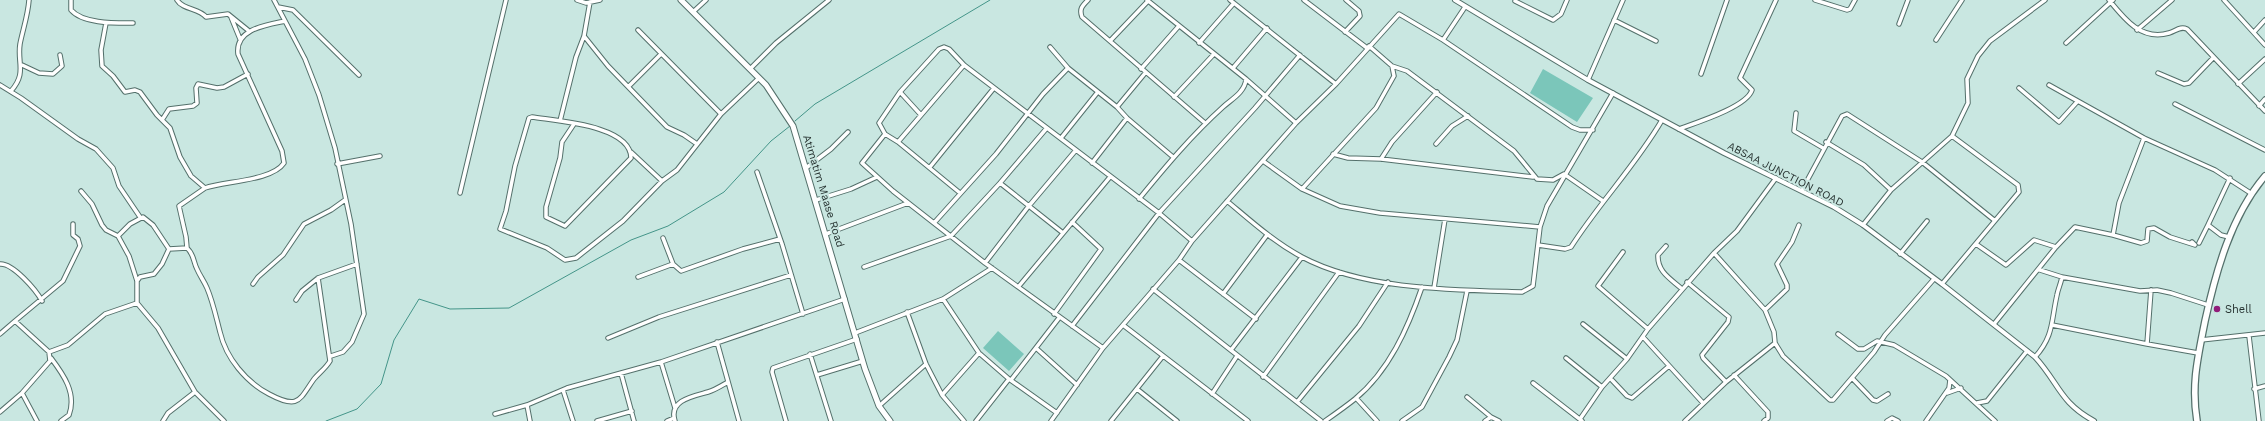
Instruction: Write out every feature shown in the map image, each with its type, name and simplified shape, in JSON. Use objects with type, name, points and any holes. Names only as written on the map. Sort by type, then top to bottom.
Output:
[{"type":"main road","name":"Atimatim Maase Road","points":[[681,0],[759,78],[774,95],[793,126],[863,360],[879,406],[890,421]]},
{"type":"main road","points":[[2197,421],[2195,391],[2198,353],[2208,305],[2229,237],[2252,194],[2265,176]]},
{"type":"street","points":[[11,91],[19,80],[22,65],[20,51],[28,0]]},
{"type":"street","points":[[71,0],[71,10],[79,16],[106,23],[133,23]]},
{"type":"street","points":[[177,0],[180,4],[201,12],[206,17],[226,14],[249,31]]},
{"type":"street","points":[[274,0],[305,59],[313,80],[334,148],[346,200],[357,264],[364,314],[352,342],[343,352],[331,356]]},
{"type":"street","points":[[460,193],[506,0]]},
{"type":"street","points":[[579,0],[590,2],[600,0]]},
{"type":"street","points":[[694,12],[706,0]]},
{"type":"street","points":[[750,69],[776,43],[829,0]]},
{"type":"street","points":[[1088,0],[1082,6],[1082,17],[1205,123]]},
{"type":"street","points":[[1304,0],[1392,66],[1407,71],[1437,92],[1514,151],[1533,177]]},
{"type":"street","points":[[1345,32],[1360,16],[1359,11],[1346,0]]},
{"type":"street","name":"ABSAA JUNCTION ROAD","points":[[1455,0],[1588,80],[1679,129],[1802,190],[1863,225],[1942,284],[2035,357],[2043,366],[2065,400],[2076,410],[2094,421]]},
{"type":"street","points":[[1515,1],[1553,20],[1561,14],[1567,0]]},
{"type":"street","points":[[1588,80],[1622,0]]},
{"type":"street","points":[[1701,74],[1727,0]]},
{"type":"street","points":[[1679,129],[1724,112],[1745,100],[1752,92],[1752,90],[1740,78],[1776,0]]},
{"type":"street","points":[[1815,0],[1846,10],[1850,9],[1856,0]]},
{"type":"street","points":[[1899,24],[1908,0]]},
{"type":"street","points":[[1936,40],[1962,0]]},
{"type":"street","points":[[1863,225],[1891,190],[1952,136],[1968,103],[1967,79],[1978,56],[1990,41],[2045,0]]},
{"type":"street","points":[[2137,30],[2172,0]]},
{"type":"street","points":[[2224,0],[2265,45]]},
{"type":"street","points":[[1110,41],[1147,1],[1178,27],[1233,68],[1296,123]]},
{"type":"street","points":[[1199,43],[1232,1],[1336,84]]},
{"type":"street","points":[[2066,44],[2111,1],[2137,30],[2149,35],[2160,35],[2184,27],[2265,111]]},
{"type":"street","points":[[560,121],[576,57],[584,36],[590,2]]},
{"type":"street","points":[[278,7],[293,10],[359,75]]},
{"type":"street","points":[[1443,40],[1465,7]]},
{"type":"street","points":[[1051,421],[1103,348],[1179,260],[1192,241],[1296,123],[1336,84],[1368,47],[1401,14],[1443,40],[1572,127],[1580,130],[1593,130]]},
{"type":"street","points":[[231,17],[240,40],[238,54],[282,151],[284,163],[277,169],[257,178],[215,184],[205,188],[179,206],[187,248],[190,251],[196,268],[207,287],[221,336],[231,357],[241,373],[261,390],[282,400],[292,402],[299,400],[318,374],[326,368],[331,356],[325,332],[318,278]]},
{"type":"street","points":[[1614,20],[1656,41]]},
{"type":"street","points":[[2254,32],[2265,20]]},
{"type":"street","points":[[240,40],[249,31],[285,21]]},
{"type":"street","points":[[106,23],[101,50],[102,66],[114,76],[125,92],[135,90],[140,92],[170,128],[180,157],[191,176],[205,188]]},
{"type":"street","points":[[1141,69],[1178,27]]},
{"type":"street","points":[[1233,68],[1267,28]]},
{"type":"street","points":[[638,30],[721,114]]},
{"type":"street","points":[[584,36],[608,66],[671,130],[684,134],[697,144]]},
{"type":"street","points":[[960,193],[930,167],[898,142],[885,134],[879,123],[900,92],[939,49],[944,47],[949,49],[964,65],[1046,129],[1061,138],[1159,213],[1192,241]]},
{"type":"street","points":[[1050,47],[1068,68],[1097,93],[1117,107],[1127,118],[1173,157]]},
{"type":"street","points":[[629,86],[661,54]]},
{"type":"street","points":[[1174,97],[1214,54]]},
{"type":"street","points":[[22,65],[39,73],[53,74],[62,66],[60,55]]},
{"type":"street","points":[[1072,326],[1159,213],[1300,55]]},
{"type":"street","points":[[2158,73],[2184,84],[2192,80],[2213,58]]},
{"type":"street","points":[[2238,84],[2265,58]]},
{"type":"street","points":[[898,142],[964,65]]},
{"type":"street","points":[[1302,189],[1376,108],[1394,76],[1392,66]]},
{"type":"street","points":[[934,223],[996,154],[1043,94],[1068,68]]},
{"type":"street","points":[[1117,107],[1146,72]]},
{"type":"street","points":[[162,120],[169,109],[193,106],[197,103],[196,88],[198,84],[218,88],[224,87],[248,74]]},
{"type":"street","points":[[662,181],[631,152],[617,136],[612,133],[602,129],[532,117],[527,120],[501,230],[548,248],[565,260],[574,260],[623,221],[662,181],[677,170],[721,114],[759,78]]},
{"type":"street","points":[[1139,199],[1173,157],[1205,123],[1239,94],[1244,88],[1246,79]]},
{"type":"street","points":[[0,85],[11,91],[78,139],[96,149],[113,168],[119,186],[140,217]]},
{"type":"street","points":[[2049,85],[2077,102],[2144,138],[2230,178],[2252,194]]},
{"type":"street","points":[[930,167],[994,88]]},
{"type":"street","points":[[2019,88],[2056,121],[2061,121],[2077,102]]},
{"type":"street","points":[[900,92],[921,115]]},
{"type":"street","points":[[1381,160],[1392,142],[1437,92]]},
{"type":"street","points":[[1061,138],[1097,93]]},
{"type":"street","points":[[1227,201],[1267,235],[1302,257],[1354,277],[1422,287],[1467,291],[1522,292],[1529,290],[1534,286],[1540,227],[1547,206],[1564,174],[1593,130],[1613,93]]},
{"type":"street","points":[[2259,106],[2265,99]]},
{"type":"street","points":[[2175,104],[2265,150]]},
{"type":"street","points":[[1796,113],[1794,131],[1823,148]]},
{"type":"street","points":[[1802,190],[1826,142],[1842,116],[1847,114],[1922,162],[1994,220]]},
{"type":"street","points":[[1436,144],[1452,126],[1468,116]]},
{"type":"street","points":[[1092,163],[1127,118]]},
{"type":"street","points":[[1538,245],[1565,249],[1571,247],[1603,201],[1636,160],[1662,120]]},
{"type":"street","points":[[574,124],[562,142],[560,158],[546,207],[546,217],[558,224],[565,226],[579,213],[631,158],[631,152]]},
{"type":"street","points":[[864,266],[950,236],[1000,183],[1046,129]]},
{"type":"street","points":[[806,168],[831,150],[848,132]]},
{"type":"street","points":[[885,134],[862,163],[908,203],[985,263],[1019,286],[1059,318],[1103,348]]},
{"type":"street","points":[[1942,284],[1994,220],[2019,192],[2018,185],[1952,136]]},
{"type":"street","points":[[2113,235],[2119,203],[2144,138]]},
{"type":"street","points":[[1826,142],[1864,165],[1891,190]]},
{"type":"street","points":[[985,263],[1028,206],[1076,150]]},
{"type":"street","points":[[1333,154],[1348,158],[1381,160],[1533,177],[1545,181],[1564,174]]},
{"type":"street","points":[[337,164],[380,156]]},
{"type":"street","points":[[1263,161],[1302,189],[1340,206],[1380,213],[1540,227]]},
{"type":"street","points":[[757,172],[780,239],[803,314]]},
{"type":"street","points":[[1564,174],[1603,201]]},
{"type":"street","points":[[1019,286],[1110,176]]},
{"type":"street","points":[[816,200],[851,189],[877,177]]},
{"type":"street","points":[[1533,383],[1581,420],[1602,387],[1627,359],[1648,329],[1687,282],[1737,230],[1776,178]]},
{"type":"street","points":[[2198,243],[2230,178]]},
{"type":"street","points":[[1000,183],[1063,233]]},
{"type":"street","points":[[81,191],[92,204],[106,230],[118,236],[135,268],[137,281],[137,303],[158,328],[195,392],[224,421]]},
{"type":"street","points":[[254,284],[258,277],[283,255],[304,224],[346,200]]},
{"type":"street","points":[[826,234],[908,203]]},
{"type":"street","points":[[118,236],[124,228],[140,217],[147,218],[169,249]]},
{"type":"street","points":[[1434,288],[1445,219]]},
{"type":"street","points":[[1900,254],[1927,221]]},
{"type":"street","points":[[1054,314],[1101,249],[1072,222]]},
{"type":"street","points":[[0,334],[42,301],[63,281],[79,251],[80,242],[73,235],[74,224]]},
{"type":"street","points":[[1765,310],[1787,289],[1787,285],[1777,264],[1792,242],[1799,225]]},
{"type":"street","points":[[2208,225],[2221,235],[2229,237]]},
{"type":"street","points":[[1994,324],[2040,270],[2056,247],[2075,227],[2145,243],[2148,229],[2154,228],[2170,237],[2195,245],[2192,242]]},
{"type":"street","points":[[1223,294],[1267,235]]},
{"type":"street","points":[[663,238],[672,264],[681,271],[743,249],[780,239]]},
{"type":"street","points":[[1976,244],[2006,265],[2034,240],[2056,247]]},
{"type":"street","points":[[1666,246],[1658,255],[1660,267],[1664,273],[1682,289]]},
{"type":"street","points":[[169,249],[187,248]]},
{"type":"street","points":[[137,281],[140,277],[154,274],[162,264],[169,249]]},
{"type":"street","points":[[1623,252],[1598,286],[1648,329]]},
{"type":"street","points":[[1714,253],[1765,310],[1774,332],[1775,343],[1784,356],[1830,400],[1833,400],[1852,378],[1881,341],[1934,279]]},
{"type":"street","points":[[1231,350],[1302,257]]},
{"type":"street","points":[[1179,260],[1256,319]]},
{"type":"street","points":[[0,264],[8,265],[28,281],[42,301]]},
{"type":"street","points":[[296,300],[302,291],[318,278],[357,264]]},
{"type":"street","points":[[638,277],[672,264]]},
{"type":"street","points":[[855,333],[943,299],[992,268]]},
{"type":"street","points":[[2040,270],[2062,277],[2136,290],[2152,290],[2171,293],[2208,305]]},
{"type":"street","points":[[1263,376],[1339,272]]},
{"type":"street","points":[[608,338],[659,316],[791,275]]},
{"type":"street","points":[[2035,357],[2049,337],[2057,294],[2062,277]]},
{"type":"street","points":[[1297,402],[1358,326],[1388,282]]},
{"type":"street","points":[[1687,282],[1729,317],[1728,322],[1702,355],[1703,358],[1726,382]]},
{"type":"street","points":[[1325,421],[1356,398],[1382,370],[1392,355],[1411,319],[1422,287]]},
{"type":"street","points":[[1153,290],[1321,421]]},
{"type":"street","points":[[2147,344],[2152,290]]},
{"type":"street","points":[[1402,421],[1422,407],[1449,357],[1457,340],[1467,291]]},
{"type":"street","points":[[495,414],[527,405],[563,390],[660,362],[845,299]]},
{"type":"street","points":[[943,299],[979,353],[1010,379],[1057,412]]},
{"type":"street","points":[[49,352],[68,345],[105,314],[137,303]]},
{"type":"street","points":[[907,312],[926,364],[942,395],[964,421]]},
{"type":"street","points":[[976,421],[1059,318]]},
{"type":"street","points":[[15,321],[49,352],[51,358],[69,386],[70,411],[61,421]]},
{"type":"street","points":[[1583,324],[1627,359]]},
{"type":"street","points":[[1123,325],[1248,421]]},
{"type":"street","points":[[2052,325],[2198,353]]},
{"type":"street","points":[[2201,340],[2249,336],[2265,333]]},
{"type":"street","points":[[1838,334],[1858,349],[1864,349],[1873,342],[1881,341],[1898,348],[1950,380],[1986,411],[1995,421]]},
{"type":"street","points":[[2249,336],[2254,389],[2260,421]]},
{"type":"street","points":[[1643,337],[1704,403]]},
{"type":"street","points":[[786,421],[771,370],[810,354],[857,339]]},
{"type":"street","points":[[717,342],[739,421]]},
{"type":"street","points":[[1685,421],[1734,375],[1775,343]]},
{"type":"street","points":[[1036,348],[1078,385]]},
{"type":"street","points":[[1986,411],[1987,401],[2027,351]]},
{"type":"street","points":[[942,395],[979,353]]},
{"type":"street","points":[[810,354],[831,421]]},
{"type":"street","points":[[1111,421],[1163,356]]},
{"type":"street","points":[[1212,394],[1237,356]]},
{"type":"street","points":[[0,412],[22,393],[51,358]]},
{"type":"street","points":[[1566,358],[1602,387]]},
{"type":"street","points":[[817,375],[863,360]]},
{"type":"street","points":[[660,362],[675,408],[675,420],[667,421]]},
{"type":"street","points":[[879,406],[926,364]]},
{"type":"street","points":[[1610,378],[1627,396],[1632,398],[1670,366]]},
{"type":"street","points":[[621,373],[634,421]]},
{"type":"street","points":[[1734,375],[1768,412],[1768,418],[1764,421]]},
{"type":"street","points":[[1852,378],[1873,400],[1877,400],[1888,394]]},
{"type":"street","points":[[1926,421],[1949,388],[1950,380]]},
{"type":"street","points":[[675,408],[688,396],[708,392],[728,382]]},
{"type":"street","points":[[2254,389],[2265,386]]},
{"type":"street","points":[[1945,394],[1960,388]]},
{"type":"street","points":[[1137,389],[1177,421]]},
{"type":"street","points":[[563,390],[573,421]]},
{"type":"street","points":[[163,421],[168,413],[195,392]]},
{"type":"street","points":[[22,393],[37,421]]},
{"type":"street","points":[[1467,397],[1490,417],[1499,421]]},
{"type":"street","points":[[1356,398],[1377,421]]},
{"type":"street","points":[[1977,403],[1987,401]]},
{"type":"street","points":[[527,405],[530,421]]},
{"type":"street","points":[[597,421],[632,411]]},
{"type":"street","points":[[1485,421],[1490,417]]},
{"type":"street","points":[[1887,421],[1892,418],[1898,421]]},
{"type":"green space","points":[[1543,69],[1593,98],[1577,122],[1530,93]]},
{"type":"green space","points":[[998,331],[1024,354],[1009,371],[983,348]]},
{"type":"waterway","points":[[795,121],[815,104],[990,0]]},
{"type":"waterway","points":[[326,421],[357,409],[381,384],[394,340],[419,299],[450,309],[509,308],[631,240],[668,226],[724,192],[771,141],[790,126]]},
{"type":"place","name":"Shell","points":[[2217,309]]}]
